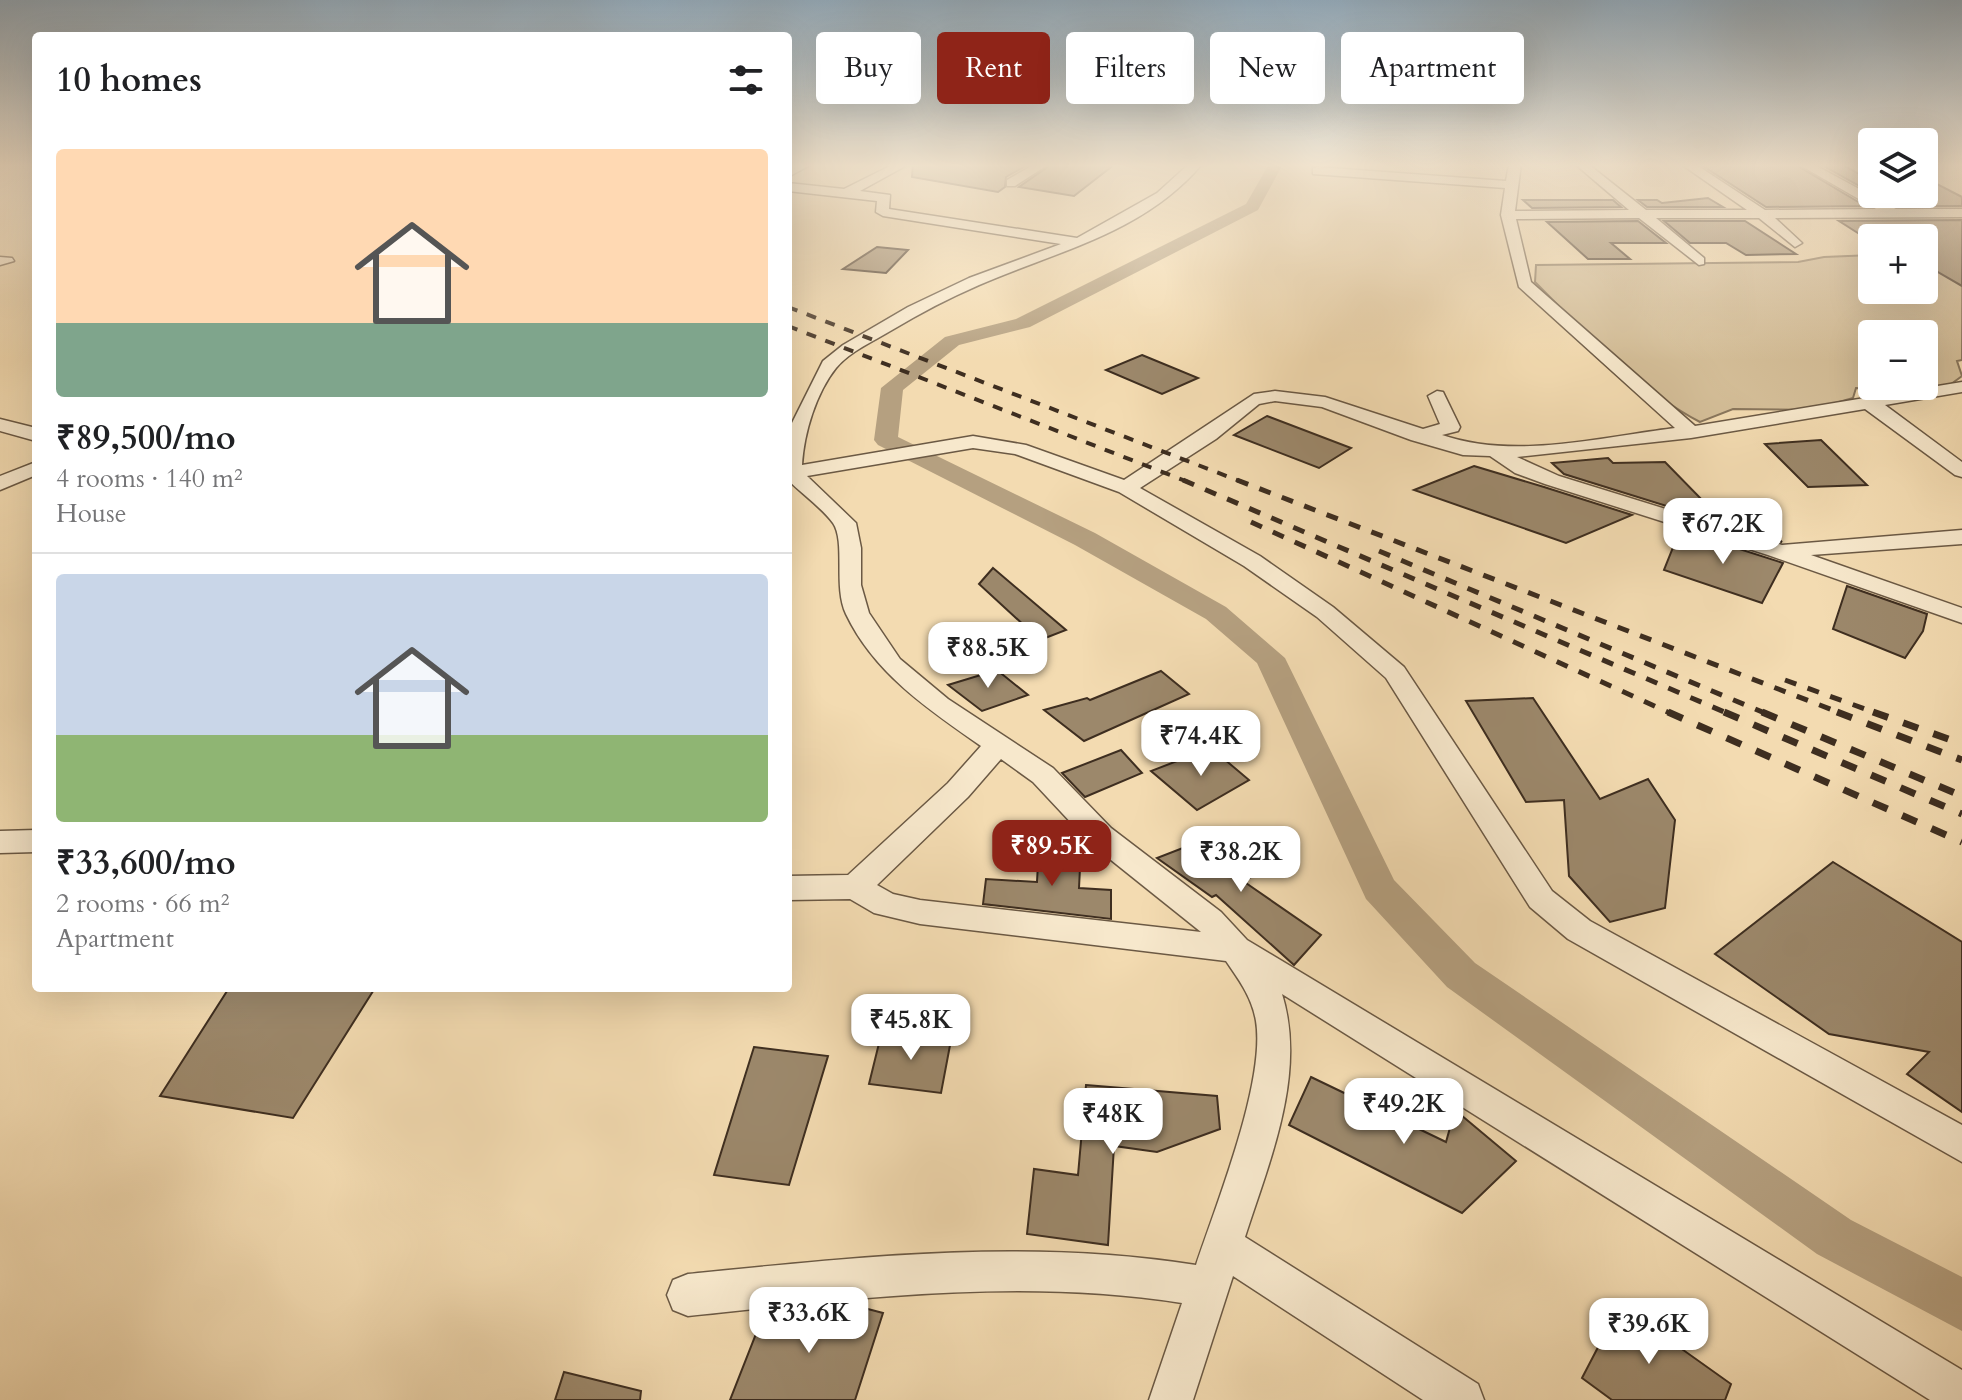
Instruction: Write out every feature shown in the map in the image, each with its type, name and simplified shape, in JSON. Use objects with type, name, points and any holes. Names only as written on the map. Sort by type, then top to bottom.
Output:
[{"type":"street","points":[[993,229],[1079,243]]},
{"type":"street","points":[[792,456],[794,440],[809,402],[829,365],[849,349],[914,310],[974,281],[1079,243],[1103,229]]},
{"type":"street","points":[[1511,229],[1524,284],[1691,432]]},
{"type":"street","points":[[1661,229],[1699,261]]},
{"type":"street","points":[[1780,229],[1795,243]]},
{"type":"street","points":[[1126,488],[1209,435],[1254,399],[1293,396],[1325,402],[1418,436],[1463,449],[1495,453],[1527,452],[1691,432],[1962,387]]},
{"type":"street","points":[[1418,436],[1451,427],[1437,396]]},
{"type":"street","points":[[1871,404],[1962,471]]},
{"type":"street","points":[[0,425],[32,433]]},
{"type":"street","points":[[792,473],[953,443],[996,444],[1019,449],[1126,488],[1264,570],[1325,612],[1395,673],[1541,899],[1579,930],[1962,1145]]},
{"type":"street","points":[[1495,453],[1522,469],[1552,480],[1776,550],[1962,616]]},
{"type":"street","points":[[0,484],[32,470]]},
{"type":"street","points":[[792,475],[845,523],[850,548],[849,585],[857,613],[891,664],[939,705],[1043,775],[1101,836],[1210,921],[1236,949],[1264,989],[1274,1023],[1271,1078],[1252,1156],[1171,1400]]},
{"type":"street","points":[[1776,550],[1962,537]]},
{"type":"street","points":[[855,887],[958,790],[997,746]]},
{"type":"street","points":[[0,842],[32,841]]},
{"type":"street","points":[[792,888],[855,887],[885,904],[920,912],[1236,949],[1962,1395]]},
{"type":"street","points":[[1222,1246],[1462,1400]]},
{"type":"street","points":[[688,1295],[898,1274],[1019,1270],[1147,1274],[1208,1287]]},
{"type":"shaded area","points":[[1938,247],[1962,247],[1962,360],[1957,361],[1962,376],[1947,387],[1938,388],[1938,320],[1858,320],[1858,388],[1853,398],[1811,410],[1733,409],[1700,422],[1633,376],[1535,282],[1536,265],[1798,262],[1858,256],[1858,304],[1938,304]]},
{"type":"building","points":[[1555,229],[1649,229],[1666,243],[1611,243],[1630,259],[1588,259]]},
{"type":"building","points":[[1674,229],[1758,229],[1796,254],[1746,255],[1726,243],[1690,243]]},
{"type":"building","points":[[1938,229],[1962,229],[1962,286],[1938,272]]},
{"type":"building","points":[[877,247],[908,250],[886,273],[843,269]]},
{"type":"building","points":[[1142,355],[1198,378],[1162,394],[1106,370]]},
{"type":"building","points":[[1267,416],[1351,448],[1319,468],[1234,435]]},
{"type":"building","points":[[1821,440],[1867,485],[1808,487],[1765,444]]},
{"type":"building","points":[[1608,458],[1613,463],[1665,462],[1706,504],[1733,503],[1782,542],[1564,474],[1552,463]]},
{"type":"building","points":[[1474,466],[1632,515],[1566,543],[1414,490]]},
{"type":"building","points":[[1680,530],[1783,563],[1762,603],[1664,570]]},
{"type":"building","points":[[993,568],[1066,630],[1040,640],[979,584]]},
{"type":"building","points":[[1847,586],[1927,614],[1923,631],[1905,658],[1833,629]]},
{"type":"building","points":[[997,670],[1028,695],[982,711],[948,685]]},
{"type":"building","points":[[1161,671],[1189,694],[1084,741],[1044,710],[1087,698],[1090,700]]},
{"type":"building","points":[[1533,698],[1600,799],[1648,779],[1675,820],[1665,908],[1610,922],[1569,876],[1564,800],[1526,802],[1466,701]]},
{"type":"building","points":[[1211,748],[1249,780],[1197,810],[1151,771]]},
{"type":"building","points":[[1121,750],[1142,773],[1085,797],[1062,773]]},
{"type":"building","points":[[1219,834],[1259,873],[1243,881],[1321,935],[1294,965],[1216,895],[1212,897],[1157,858]]},
{"type":"building","points":[[1039,845],[1081,848],[1079,888],[1111,890],[1111,919],[983,904],[986,879],[1037,882]]},
{"type":"building","points":[[1833,862],[1962,942],[1962,1112],[1907,1074],[1929,1052],[1829,1034],[1715,954]]},
{"type":"building","points":[[226,992],[372,992],[293,1118],[160,1096]]},
{"type":"building","points":[[882,1031],[951,1040],[941,1093],[869,1084]]},
{"type":"building","points":[[754,1047],[828,1056],[789,1185],[714,1175]]},
{"type":"building","points":[[1311,1077],[1446,1142],[1455,1110],[1516,1161],[1462,1213],[1289,1125]]},
{"type":"building","points":[[1086,1085],[1217,1096],[1220,1129],[1157,1152],[1114,1146],[1108,1245],[1027,1234],[1034,1169],[1078,1175]]},
{"type":"building","points":[[845,1303],[883,1313],[855,1400],[730,1400],[765,1311],[780,1309],[811,1318],[815,1306]]},
{"type":"building","points":[[1620,1305],[1731,1384],[1725,1400],[1612,1400],[1582,1378]]},
{"type":"building","points":[[564,1372],[641,1391],[640,1400],[555,1400]]},
{"type":"waterway","points":[[1208,229],[1023,323],[952,341],[892,388],[886,440],[1085,539],[1216,613],[1270,658],[1379,889],[1461,975],[1834,1237],[1962,1305]]},
{"type":"railway","points":[[792,309],[1242,482]]},
{"type":"railway","points":[[792,328],[1184,481]]},
{"type":"railway","points":[[1237,480],[1843,714]]},
{"type":"railway","points":[[1184,481],[1729,714]]},
{"type":"railway","points":[[1251,522],[1672,714]]},
{"type":"railway","points":[[1379,551],[1767,714]]},
{"type":"railway","points":[[1785,680],[1879,714]]},
{"type":"railway","points":[[1668,712],[1962,842]]},
{"type":"railway","points":[[1724,712],[1962,814]]},
{"type":"railway","points":[[1762,712],[1962,796]]},
{"type":"railway","points":[[1837,712],[1962,760]]},
{"type":"railway","points":[[1873,712],[1962,744]]}]
